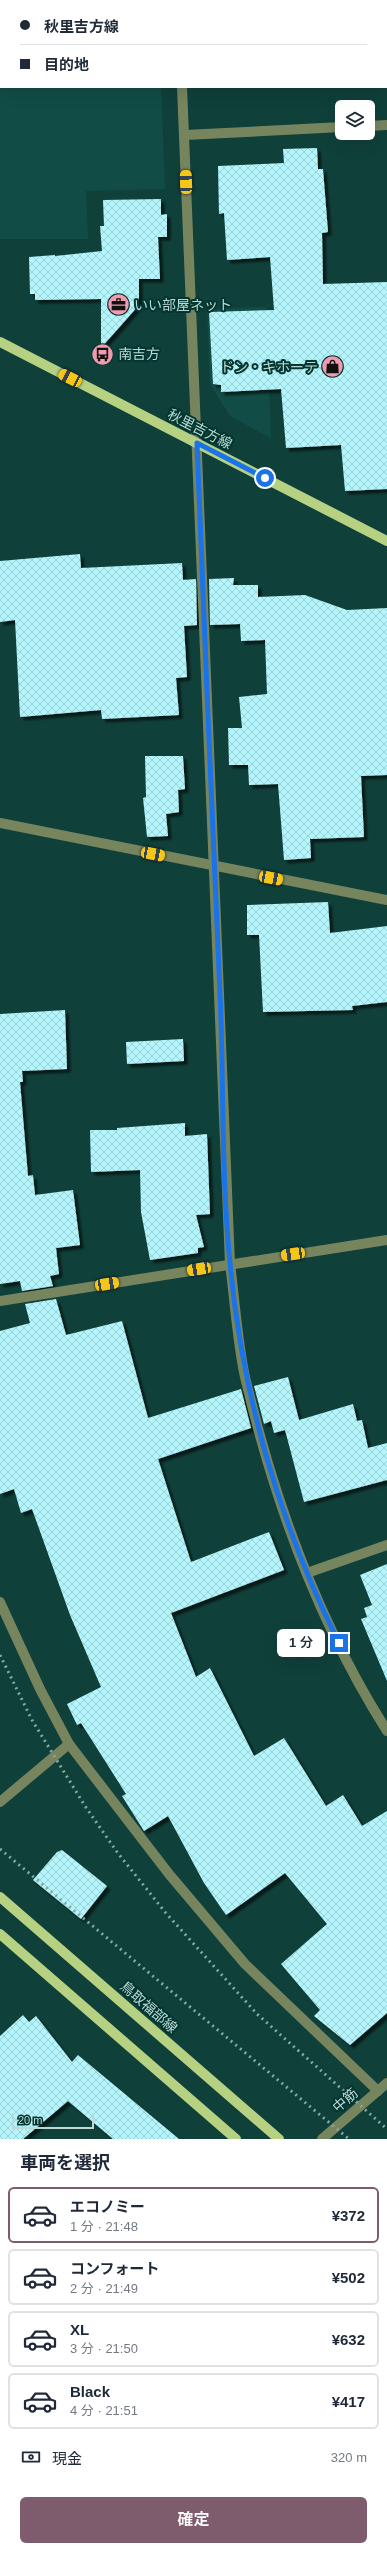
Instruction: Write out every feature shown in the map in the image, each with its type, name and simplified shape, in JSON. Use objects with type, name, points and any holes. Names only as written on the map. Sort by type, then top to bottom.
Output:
[{"type":"main road","name":"秋里吉方線","points":[[0,342],[387,541]]},
{"type":"main road","name":"鳥取福部線","points":[[0,1897],[279,2139]]},
{"type":"main road","points":[[0,1934],[236,2139]]},
{"type":"street","points":[[182,88],[230,1264],[245,1376],[265,1451],[318,1601],[364,1693],[387,1731]]},
{"type":"street","points":[[375,126],[387,125]]},
{"type":"street","points":[[185,135],[335,127]]},
{"type":"street","points":[[0,823],[387,900]]},
{"type":"street","points":[[0,1301],[387,1240]]},
{"type":"street","points":[[307,1573],[387,1545]]},
{"type":"street","points":[[0,1602],[40,1689],[69,1744],[169,1874],[245,1964],[378,2091]]},
{"type":"street","points":[[0,1802],[69,1744]]},
{"type":"street","name":"中筋","points":[[322,2139],[387,2083]]},
{"type":"shaded area","points":[[0,88],[161,88],[165,189],[86,191],[88,239],[0,239]]},
{"type":"shaded area","points":[[266,307],[271,438],[230,416],[210,384],[207,309]]},
{"type":"building","points":[[317,148],[318,169],[323,169],[328,232],[322,233],[323,284],[387,282],[387,489],[345,491],[341,445],[286,448],[281,389],[221,392],[221,385],[213,384],[209,312],[274,310],[270,257],[227,260],[224,213],[219,214],[218,166],[284,163],[283,149]]},
{"type":"building","points":[[161,199],[161,215],[167,214],[167,237],[158,237],[160,279],[139,279],[139,305],[101,348],[101,299],[35,300],[35,294],[30,294],[29,257],[102,251],[100,226],[104,226],[103,200]]},
{"type":"building","points":[[80,554],[81,568],[182,563],[183,580],[196,579],[197,625],[184,626],[187,677],[176,678],[179,715],[102,719],[101,710],[20,717],[15,620],[0,622],[0,561]]},
{"type":"building","points":[[234,578],[233,585],[258,585],[258,597],[305,595],[347,610],[387,608],[387,775],[361,776],[364,837],[310,839],[311,858],[284,860],[278,784],[249,785],[248,765],[229,765],[228,728],[242,728],[239,697],[267,694],[265,640],[241,641],[240,624],[210,625],[209,579]]},
{"type":"building","points":[[145,756],[183,756],[185,789],[178,790],[179,812],[166,814],[168,836],[147,837],[143,798],[146,797]]},
{"type":"building","points":[[328,902],[330,933],[387,926],[387,1002],[352,1006],[353,1010],[263,1012],[259,935],[247,935],[247,905]]},
{"type":"building","points":[[65,1010],[67,1069],[22,1071],[23,1082],[20,1082],[28,1176],[33,1175],[35,1195],[73,1190],[80,1245],[56,1248],[59,1274],[50,1276],[53,1286],[22,1291],[20,1281],[0,1284],[0,1014]]},
{"type":"building","points":[[183,1039],[184,1061],[127,1064],[126,1042]]},
{"type":"building","points":[[185,1123],[185,1136],[207,1134],[210,1214],[196,1215],[204,1247],[198,1248],[198,1253],[150,1260],[141,1212],[140,1170],[91,1172],[90,1130],[117,1130],[117,1128]]},
{"type":"building","points":[[56,1299],[66,1335],[122,1321],[148,1418],[241,1389],[251,1428],[158,1459],[191,1562],[269,1532],[284,1570],[171,1613],[196,1677],[210,1668],[254,1756],[284,1738],[326,1806],[343,1795],[362,1826],[387,1811],[387,2013],[350,2045],[314,2016],[320,2010],[281,1964],[327,1924],[285,1873],[226,1915],[204,1883],[168,1816],[144,1831],[122,1796],[126,1794],[81,1723],[77,1725],[67,1704],[101,1687],[70,1615],[32,1509],[21,1513],[14,1489],[0,1494],[0,1331],[30,1323],[25,1304]]},
{"type":"building","points":[[288,1377],[299,1420],[353,1404],[357,1421],[362,1420],[368,1448],[387,1443],[387,1480],[304,1502],[285,1430],[274,1433],[271,1421],[264,1424],[254,1386]]},
{"type":"building","points":[[387,1564],[387,1681],[361,1619],[367,1617],[364,1608],[372,1605],[360,1575]]},
{"type":"building","points":[[62,1850],[107,1886],[81,1919],[33,1880],[57,1852]]},
{"type":"building","points":[[23,2015],[29,2022],[36,2016],[72,2062],[78,2055],[179,2139],[113,2139],[68,2101],[23,2139],[0,2139],[0,2036]]},
{"type":"railway","points":[[0,1655],[32,1720],[85,1806],[117,1852],[165,1912],[257,2014],[387,2129]]},
{"type":"railway","points":[[0,1849],[349,2139]]},
{"type":"place","name":"いい部屋ネット","points":[[118,305]]},
{"type":"place","name":"南吉方","points":[[102,354]]},
{"type":"place","name":"ドン・キホーテ","points":[[333,367]]},
{"type":"route","points":[[265,478],[197,443],[220,997],[226,1212],[230,1264],[245,1376],[265,1451],[289,1526],[318,1601],[339,1643]]}]
